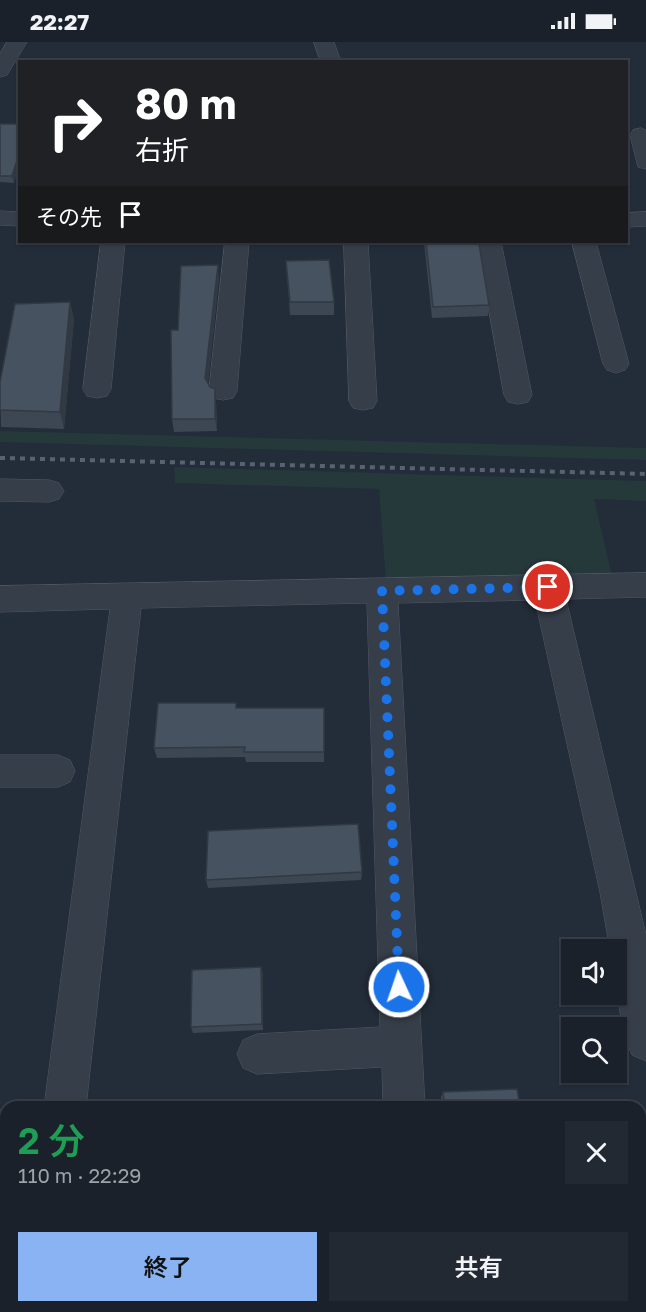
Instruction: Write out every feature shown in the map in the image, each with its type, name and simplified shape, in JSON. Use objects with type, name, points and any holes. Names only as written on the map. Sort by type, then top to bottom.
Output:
[{"type":"street","points":[[0,71],[17,42]]},
{"type":"street","points":[[324,42],[330,60]]},
{"type":"street","points":[[641,135],[646,162]]},
{"type":"street","points":[[0,219],[18,219]]},
{"type":"street","points":[[628,220],[646,219]]},
{"type":"street","points":[[97,390],[113,243]]},
{"type":"street","points":[[223,392],[237,243]]},
{"type":"street","points":[[356,243],[363,401]]},
{"type":"street","points":[[489,243],[518,395]]},
{"type":"street","points":[[584,243],[616,364]]},
{"type":"street","points":[[0,490],[49,491]]},
{"type":"street","points":[[0,599],[646,585]]},
{"type":"street","points":[[548,587],[619,892],[646,1041]]},
{"type":"street","points":[[382,591],[404,1101]]},
{"type":"street","points":[[66,1101],[127,596]]},
{"type":"street","points":[[0,771],[58,771]]},
{"type":"street","points":[[257,1054],[402,1046]]},
{"type":"shaded area","points":[[0,431],[646,448],[646,460],[0,442]]},
{"type":"shaded area","points":[[174,467],[646,481],[646,501],[594,499],[612,576],[386,583],[379,489],[175,483]]},
{"type":"building","points":[[0,124],[18,124],[18,157],[12,176],[0,176]]},
{"type":"building","points":[[426,243],[479,244],[489,305],[433,307]]},
{"type":"building","points":[[329,260],[334,302],[290,302],[286,261]]},
{"type":"building","points":[[218,265],[205,378],[210,387],[215,389],[215,419],[172,419],[171,330],[178,330],[181,266]]},
{"type":"building","points":[[70,302],[60,412],[0,410],[0,382],[15,304]]},
{"type":"building","points":[[158,703],[236,703],[236,708],[324,708],[324,752],[244,752],[245,747],[154,748]]},
{"type":"building","points":[[358,824],[362,872],[206,880],[208,831]]},
{"type":"building","points":[[261,967],[262,1024],[191,1027],[192,970]]},
{"type":"building","points":[[517,1089],[519,1101],[444,1101],[443,1092]]},
{"type":"railway","points":[[0,458],[646,474]]},
{"type":"route","points":[[399,987],[382,591],[548,587]]}]
